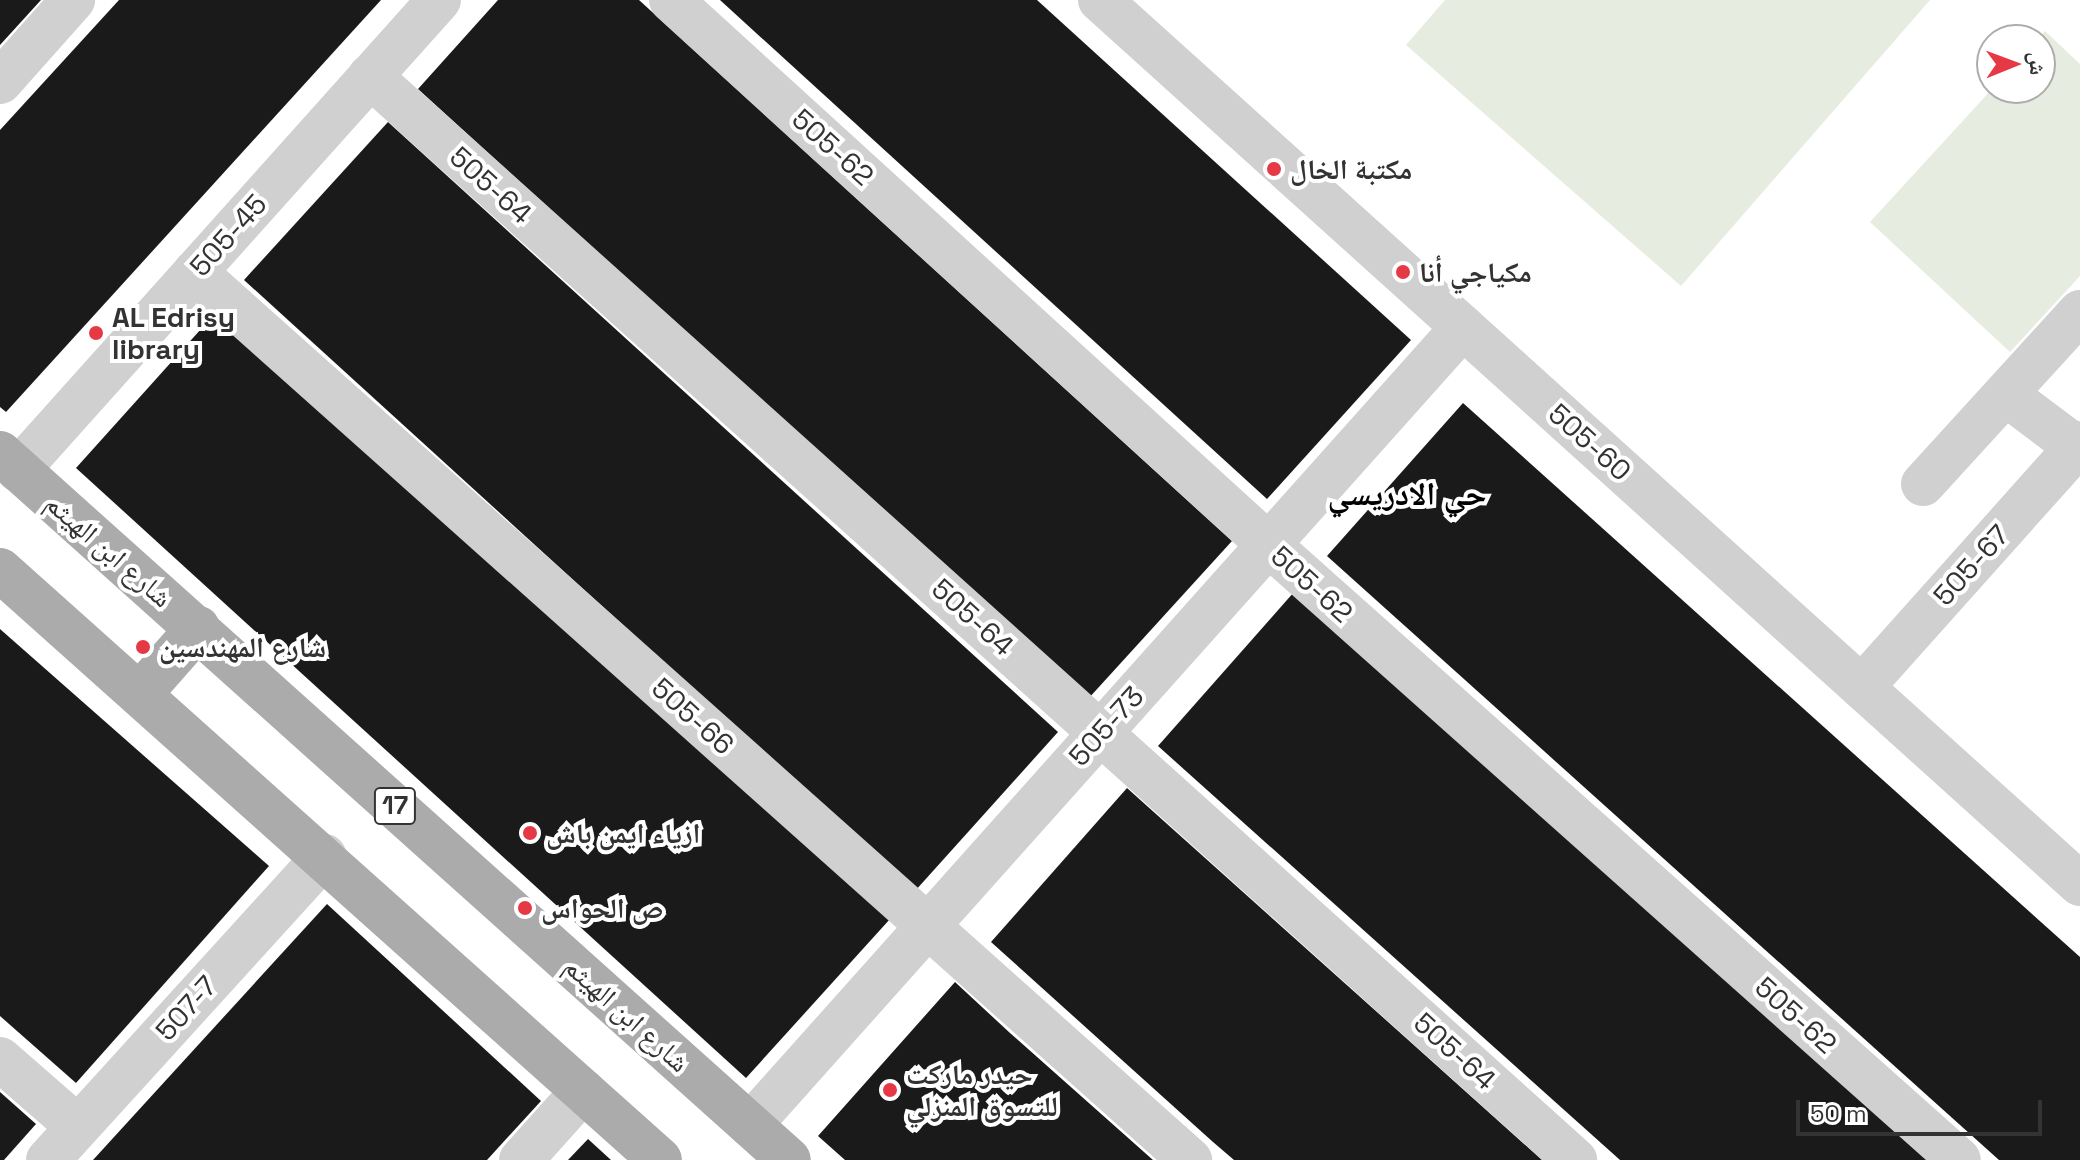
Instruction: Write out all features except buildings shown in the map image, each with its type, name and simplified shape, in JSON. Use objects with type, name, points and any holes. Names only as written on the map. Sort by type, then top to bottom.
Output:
[{"type":"main road","name":"شارع ابن الهيثم","points":[[9,462],[789,1160]]},
{"type":"main road","points":[[0,570],[325,856],[660,1160]]},
{"type":"main road","points":[[140,694],[198,628]]},
{"type":"street","points":[[0,82],[73,0]]},
{"type":"street","name":"505-45","points":[[9,462],[195,272],[439,0]]},
{"type":"street","name":"505-62","points":[[671,0],[1269,545],[1959,1160]]},
{"type":"street","name":"505-60","points":[[1100,0],[2080,884]]},
{"type":"street","name":"505-64","points":[[370,76],[1575,1160]]},
{"type":"street","name":"505-66","points":[[195,272],[1190,1160]]},
{"type":"street","points":[[1923,484],[2008,396],[2080,312]]},
{"type":"street","name":"505-73","points":[[750,1125],[1463,327]]},
{"type":"street","points":[[2008,396],[2078,445]]},
{"type":"street","name":"505-67","points":[[1862,687],[2078,445]]},
{"type":"street","name":"507-7","points":[[48,1160],[325,856]]},
{"type":"street","points":[[0,1059],[78,1127]]},
{"type":"street","points":[[521,1160],[583,1091]]},
{"type":"shaded area","points":[[1445,0],[1930,0],[1681,286],[1406,45]]},
{"type":"shaded area","points":[[2056,41],[2080,64],[2080,276],[2010,352],[1870,222],[1978,104],[2056,104]]},
{"type":"place","name":"مكتبة الخال","points":[[1274,169]]},
{"type":"place","name":"مكياجي أنا","points":[[1403,272]]},
{"type":"place","name":"AL Edrisy library","points":[[96,333]]},
{"type":"place","name":"شارع المهندسين","points":[[143,647]]},
{"type":"place","name":"ازياء ايمن باش","points":[[530,833]]},
{"type":"place","name":"ص الحواس","points":[[525,908]]},
{"type":"place","name":"حيدر ماركت للتسوق المنزلي","points":[[890,1090]]},
{"type":"district","name":"حي الادريسي","points":[[1407,494]]}]
